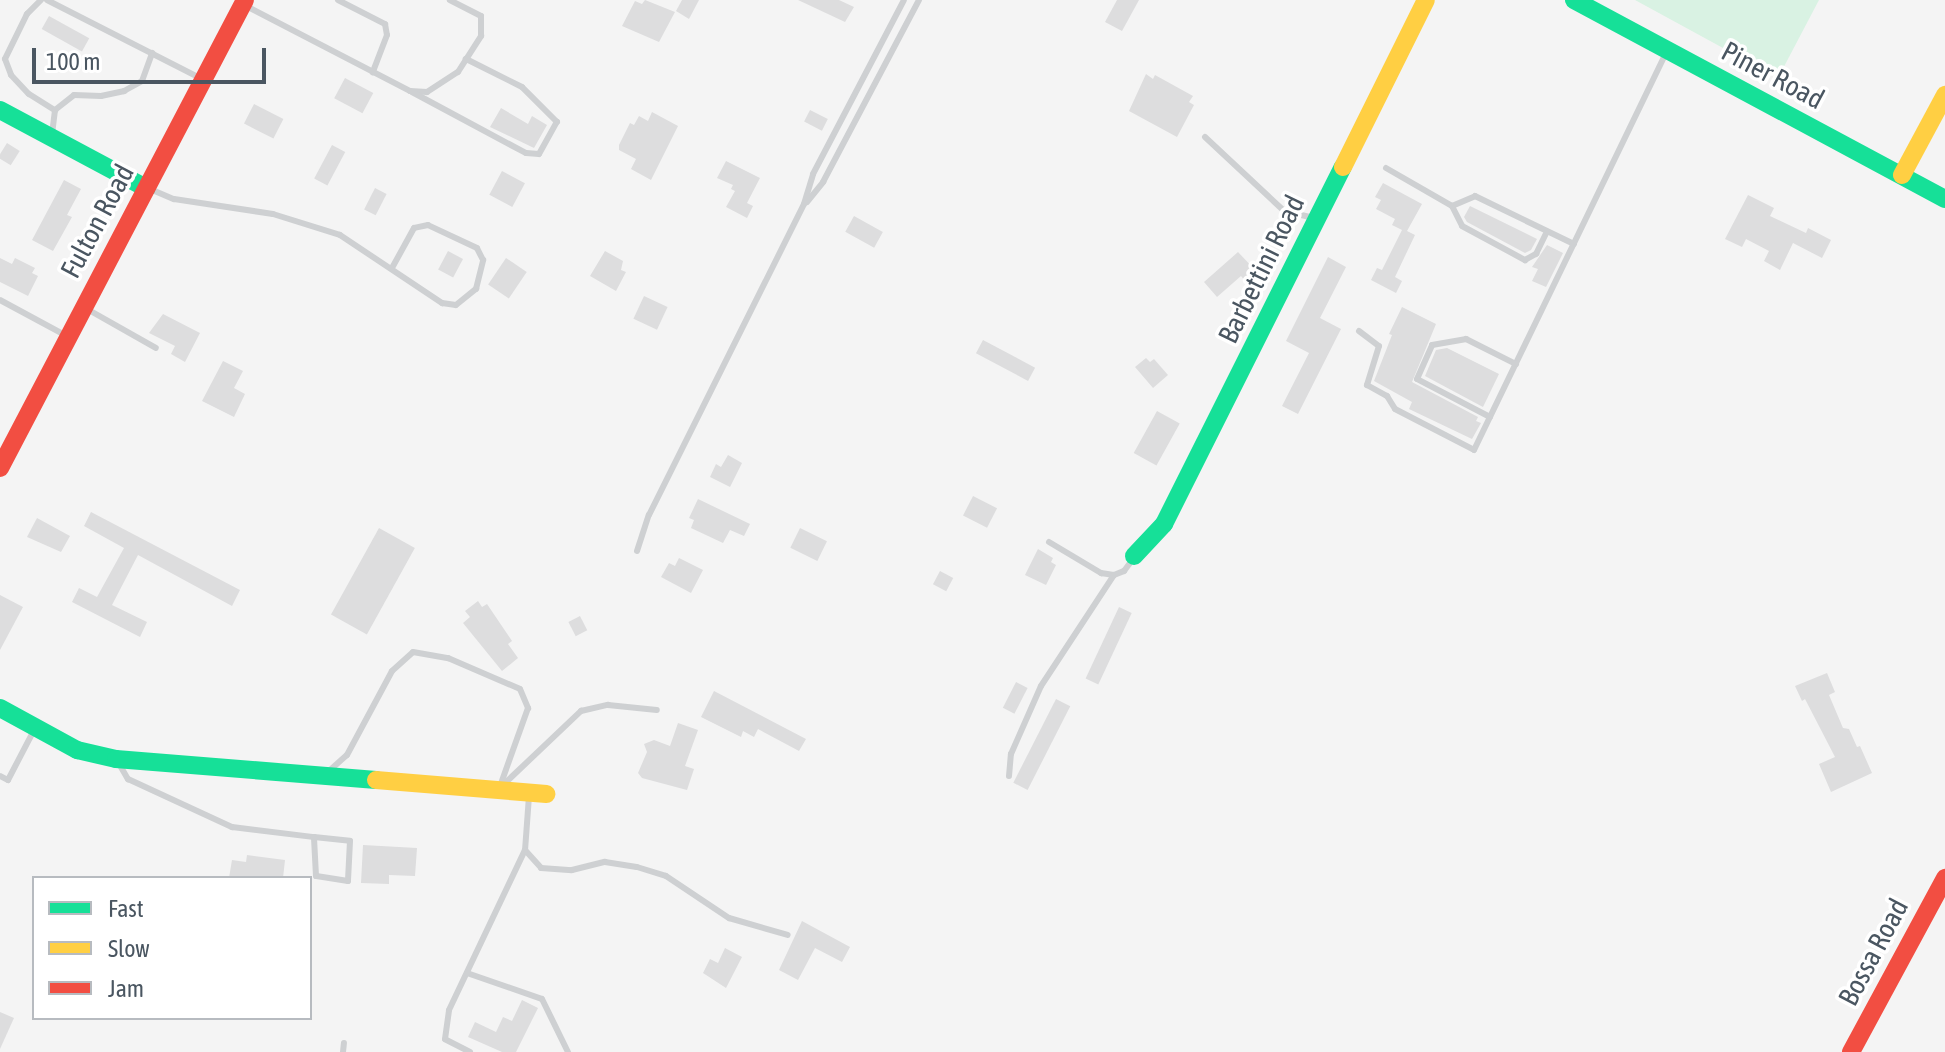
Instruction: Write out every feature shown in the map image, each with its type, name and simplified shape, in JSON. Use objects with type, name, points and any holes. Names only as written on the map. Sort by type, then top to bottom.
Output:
[{"type":"street","name":"Barbettini Road","points":[[1134,556],[1164,524],[1426,0]]},
{"type":"street","name":"Piner Road","points":[[1574,0],[1945,199]]},
{"type":"street","name":"Fulton Road","points":[[0,468],[244,2]]},
{"type":"street","points":[[1902,175],[1945,95]]},
{"type":"street","points":[[0,110],[146,188]]},
{"type":"street","points":[[0,708],[77,750],[116,759],[537,793]]},
{"type":"street","name":"Bossa Road","points":[[1851,1052],[1945,878]]},
{"type":"lane","points":[[55,110],[29,94],[11,75],[5,59],[27,14],[44,0],[203,79]]},
{"type":"lane","points":[[338,0],[385,24],[387,35],[373,72]]},
{"type":"lane","points":[[410,91],[427,92],[458,72],[481,36],[481,16],[450,0]]},
{"type":"lane","points":[[637,551],[649,515],[804,204],[813,174],[904,0]]},
{"type":"lane","points":[[804,204],[823,182],[919,0]]},
{"type":"lane","points":[[244,2],[526,153],[539,154],[557,122],[522,87],[466,59]]},
{"type":"lane","points":[[1359,331],[1379,346],[1367,385],[1387,396],[1395,409],[1474,450],[1668,50]]},
{"type":"lane","points":[[51,137],[55,110],[74,95],[101,96],[124,91],[142,81],[152,53]]},
{"type":"lane","points":[[1205,137],[1284,211],[1317,219]]},
{"type":"lane","points":[[1386,168],[1452,206],[1462,226],[1525,260],[1536,254],[1547,231]]},
{"type":"lane","points":[[146,188],[174,199],[273,214],[340,235],[424,293],[456,305],[476,289],[483,260],[477,248],[428,225],[414,228],[392,268]]},
{"type":"lane","points":[[1452,206],[1475,196],[1574,244]]},
{"type":"lane","points":[[0,300],[69,336]]},
{"type":"lane","points":[[84,307],[156,348]]},
{"type":"lane","points":[[1490,417],[1417,379],[1432,345],[1466,339],[1516,364]]},
{"type":"lane","points":[[1049,542],[1088,567],[1114,575]]},
{"type":"lane","points":[[1009,776],[1011,754],[1041,686],[1114,575],[1124,571],[1134,556]]},
{"type":"lane","points":[[324,776],[347,755],[392,671],[413,652],[448,658],[520,689],[528,708],[498,790]]},
{"type":"lane","points":[[498,790],[581,711],[608,705],[657,710]]},
{"type":"lane","points":[[0,776],[8,780],[36,727]]},
{"type":"lane","points":[[116,759],[128,779],[232,827],[350,841],[348,881],[316,876],[314,837]]},
{"type":"lane","points":[[470,1052],[445,1039],[449,1010],[525,850],[537,793]]},
{"type":"lane","points":[[525,850],[541,868],[572,870],[605,862],[666,876],[729,918],[788,935]]},
{"type":"lane","points":[[467,973],[542,999],[568,1052]]},
{"type":"lane","points":[[343,1052],[344,1043]]},
{"type":"green space","points":[[1635,0],[1819,0],[1778,78]]},
{"type":"building","points":[[645,0],[675,12],[659,42],[622,26],[635,1],[642,4]]},
{"type":"building","points":[[682,0],[699,0],[689,19],[676,11]]},
{"type":"building","points":[[798,0],[839,0],[854,7],[845,22]]},
{"type":"building","points":[[1117,0],[1139,0],[1122,31],[1105,22]]},
{"type":"building","points":[[49,16],[89,38],[82,51],[42,29]]},
{"type":"building","points":[[1146,74],[1153,79],[1155,75],[1193,96],[1189,102],[1194,105],[1177,137],[1129,111]]},
{"type":"building","points":[[345,78],[373,93],[362,113],[334,98]]},
{"type":"building","points":[[254,104],[283,119],[273,139],[244,124]]},
{"type":"building","points":[[501,108],[528,124],[532,116],[547,125],[534,148],[490,127]]},
{"type":"building","points":[[810,110],[828,119],[822,131],[804,122]]},
{"type":"building","points":[[652,112],[678,126],[651,180],[631,169],[636,159],[619,150],[619,145],[630,123],[634,125],[639,116],[648,121]]},
{"type":"building","points":[[7,143],[20,151],[11,165],[0,159]]},
{"type":"building","points":[[332,145],[345,152],[327,186],[314,179]]},
{"type":"building","points":[[726,161],[760,178],[747,203],[753,206],[747,218],[726,207],[735,191],[731,189],[733,185],[717,178]]},
{"type":"building","points":[[502,171],[525,183],[512,207],[489,195]]},
{"type":"building","points":[[64,180],[81,189],[67,215],[72,217],[53,251],[32,240]]},
{"type":"building","points":[[1383,183],[1422,204],[1407,231],[1415,235],[1395,277],[1402,281],[1396,293],[1371,280],[1377,268],[1382,270],[1402,230],[1392,225],[1395,219],[1376,209],[1381,200],[1375,197]]},
{"type":"building","points":[[375,188],[387,194],[376,215],[364,209]]},
{"type":"building","points":[[1748,195],[1774,208],[1770,216],[1806,233],[1808,228],[1831,240],[1822,258],[1793,243],[1780,270],[1764,261],[1769,251],[1746,239],[1742,247],[1725,239]]},
{"type":"building","points":[[1470,206],[1537,239],[1531,250],[1525,253],[1467,222],[1464,217]]},
{"type":"building","points":[[854,216],[883,232],[874,248],[845,232]]},
{"type":"building","points":[[1547,245],[1563,253],[1546,287],[1532,281],[1538,269],[1532,267]]},
{"type":"building","points":[[448,251],[463,259],[453,278],[438,270]]},
{"type":"building","points":[[605,251],[623,261],[621,270],[626,272],[616,291],[590,276]]},
{"type":"building","points":[[1238,252],[1270,281],[1256,294],[1241,276],[1217,297],[1204,282]]},
{"type":"building","points":[[1328,257],[1346,267],[1320,318],[1341,329],[1298,414],[1282,406],[1309,353],[1286,341]]},
{"type":"building","points":[[0,258],[12,264],[15,258],[35,268],[32,273],[38,276],[28,296],[0,282]]},
{"type":"building","points":[[506,258],[527,272],[509,299],[488,285]]},
{"type":"building","points":[[644,296],[668,307],[657,330],[633,319]]},
{"type":"building","points":[[1402,307],[1436,324],[1412,382],[1478,417],[1476,421],[1481,423],[1472,439],[1409,409],[1412,402],[1374,381],[1392,335],[1389,334]]},
{"type":"building","points":[[163,314],[200,333],[185,362],[171,354],[175,346],[149,333]]},
{"type":"building","points":[[983,340],[1035,368],[1028,381],[976,353]]},
{"type":"building","points":[[1447,348],[1499,374],[1483,407],[1425,376],[1436,350]]},
{"type":"building","points":[[1146,358],[1150,362],[1154,359],[1168,375],[1153,388],[1135,367]]},
{"type":"building","points":[[223,361],[243,371],[234,388],[245,394],[234,417],[202,401]]},
{"type":"building","points":[[1157,411],[1180,424],[1156,466],[1134,453]]},
{"type":"building","points":[[728,455],[742,463],[730,487],[710,477],[716,464],[721,467]]},
{"type":"building","points":[[973,496],[997,508],[987,528],[963,516]]},
{"type":"building","points":[[698,499],[750,524],[744,536],[730,530],[723,543],[691,528],[694,520],[689,518]]},
{"type":"building","points":[[91,512],[240,590],[232,606],[138,555],[112,605],[147,622],[140,637],[72,602],[79,588],[97,597],[124,548],[84,526]]},
{"type":"building","points":[[37,518],[70,536],[61,552],[27,537]]},
{"type":"building","points":[[379,528],[415,548],[367,634],[331,615]]},
{"type":"building","points":[[800,528],[827,541],[817,561],[790,548]]},
{"type":"building","points":[[1038,549],[1053,558],[1051,562],[1056,565],[1046,585],[1025,575]]},
{"type":"building","points":[[679,558],[703,570],[691,593],[661,577],[669,563],[675,566]]},
{"type":"building","points":[[940,571],[953,578],[946,591],[933,584]]},
{"type":"building","points":[[0,595],[23,607],[0,650]]},
{"type":"building","points":[[478,601],[482,607],[487,604],[512,641],[508,644],[518,658],[502,671],[463,623],[470,617],[465,611]]},
{"type":"building","points":[[1119,607],[1132,613],[1098,685],[1086,679]]},
{"type":"building","points":[[580,616],[587,630],[576,636],[568,622]]},
{"type":"building","points":[[1827,673],[1835,692],[1829,695],[1843,728],[1849,729],[1857,747],[1860,746],[1872,773],[1831,792],[1819,764],[1835,757],[1795,686]]},
{"type":"building","points":[[1016,682],[1028,688],[1014,714],[1003,708]]},
{"type":"building","points":[[714,691],[806,739],[799,751],[758,729],[754,737],[743,731],[741,737],[701,717]]},
{"type":"building","points":[[1056,699],[1070,706],[1028,790],[1013,783]]},
{"type":"building","points":[[678,723],[698,730],[685,766],[694,769],[687,790],[642,778],[638,773],[647,752],[644,744],[654,740],[670,746]]},
{"type":"building","points":[[363,845],[417,848],[415,876],[389,875],[389,884],[361,883]]},
{"type":"building","points":[[247,855],[285,860],[283,876],[229,876],[232,860],[246,862]]},
{"type":"building","points":[[802,921],[850,947],[842,962],[815,948],[798,980],[779,970]]},
{"type":"building","points":[[725,948],[742,957],[726,988],[703,973],[710,959],[718,963]]},
{"type":"building","points":[[522,1000],[538,1008],[516,1052],[502,1052],[468,1037],[475,1022],[496,1032],[503,1017],[512,1021]]},
{"type":"building","points":[[0,1012],[14,1018],[0,1049]]},
{"type":"traffic: fast","points":[[1574,0],[1945,199]]},
{"type":"traffic: fast","points":[[0,110],[146,188]]},
{"type":"traffic: fast","points":[[1134,556],[1164,524],[1343,167]]},
{"type":"traffic: fast","points":[[0,708],[77,750],[116,759],[376,780]]},
{"type":"traffic: slow","points":[[1343,167],[1426,0]]},
{"type":"traffic: slow","points":[[1902,175],[1945,95]]},
{"type":"traffic: slow","points":[[376,780],[546,794]]},
{"type":"traffic: jam","points":[[0,468],[245,0]]},
{"type":"traffic: jam","points":[[1851,1052],[1945,878]]}]
